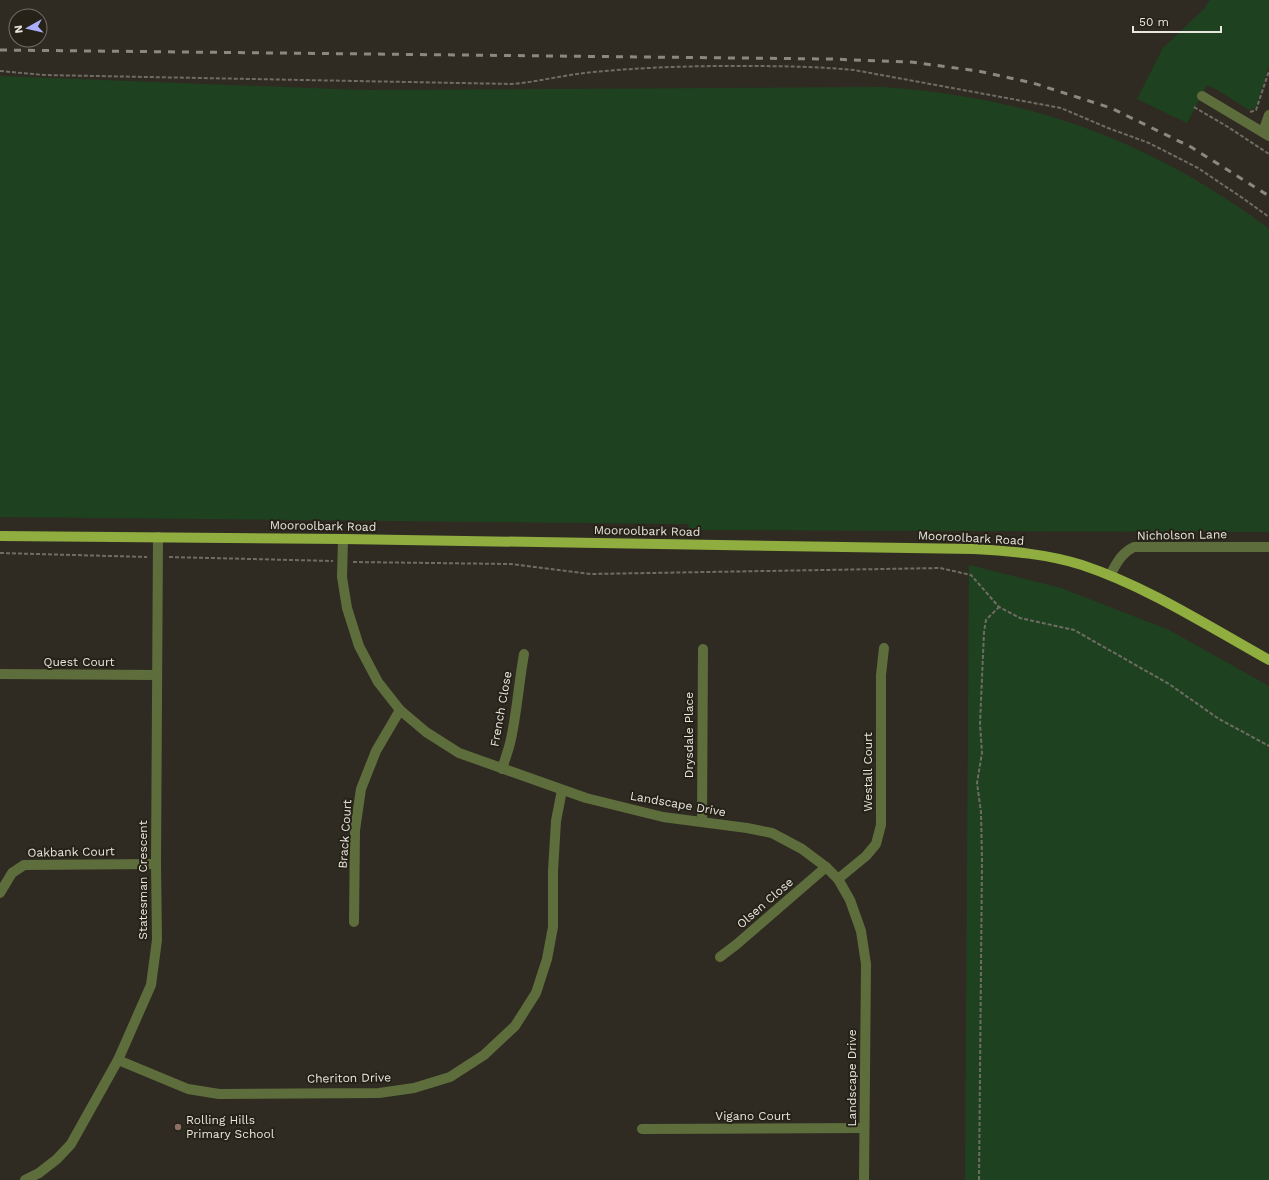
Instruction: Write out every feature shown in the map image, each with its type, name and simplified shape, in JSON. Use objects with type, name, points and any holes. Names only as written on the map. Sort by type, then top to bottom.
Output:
[{"type":"main road","name":"Mooroolbark Road","points":[[0,536],[343,539],[974,549],[1013,551],[1051,557],[1110,575],[1181,611],[1269,660]]},
{"type":"street","points":[[1202,96],[1266,134],[1269,115]]},
{"type":"street","name":"Statesman Crescent","points":[[25,1180],[39,1173],[57,1159],[71,1144],[118,1060],[151,985],[158,940],[156,864],[158,537]]},
{"type":"street","name":"Landscape Drive","points":[[343,539],[342,577],[347,608],[359,646],[378,682],[400,710],[426,732],[459,753],[562,790],[662,817],[747,828],[772,833],[802,849],[826,867],[838,879],[850,900],[862,931],[866,964],[864,1180]]},
{"type":"street","name":"Nicholson Lane","points":[[1110,575],[1121,556],[1134,547],[1269,547]]},
{"type":"street","name":"Westall Court","points":[[838,879],[866,856],[876,844],[881,825],[881,675],[884,648]]},
{"type":"street","name":"Drysdale Place","points":[[702,822],[703,649]]},
{"type":"street","name":"French Close","points":[[502,769],[511,741],[517,709],[519,680],[524,654]]},
{"type":"street","name":"Quest Court","points":[[0,674],[157,675]]},
{"type":"street","name":"Brack Court","points":[[354,922],[355,830],[361,789],[376,751],[400,710]]},
{"type":"street","name":"Cheriton Drive","points":[[118,1060],[188,1089],[219,1094],[379,1093],[414,1088],[450,1077],[484,1055],[515,1026],[536,993],[547,959],[553,927],[553,871],[556,828],[562,790]]},
{"type":"street","name":"Oakbank Court","points":[[0,893],[12,873],[24,865],[156,864]]},
{"type":"street","name":"Olsen Close","points":[[720,957],[826,867]]},
{"type":"street","name":"Vigano Court","points":[[642,1129],[864,1128]]},
{"type":"path","points":[[0,71],[44,75],[512,84],[531,83],[583,73],[643,68],[781,66],[828,67],[854,70],[1061,108],[1108,128],[1149,142],[1198,168],[1269,217]]},
{"type":"path","points":[[1249,112],[1256,110],[1269,71]]},
{"type":"path","points":[[1194,107],[1269,153]]},
{"type":"path","points":[[0,553],[342,562],[510,564],[591,574],[940,568],[971,575],[998,607],[1020,618],[1074,630],[1169,684],[1219,719],[1269,746]]},
{"type":"path","points":[[979,1180],[982,860],[981,812],[977,783],[982,753],[980,724],[984,632],[986,620],[998,607]]},
{"type":"green space","points":[[1210,0],[1269,0],[1269,66],[1256,107],[1249,110],[1207,85],[1187,123],[1137,99],[1163,48],[1204,9]]},
{"type":"green space","points":[[0,76],[361,90],[882,87],[969,97],[1052,117],[1092,130],[1170,166],[1209,188],[1269,229],[1269,532],[689,530],[688,524],[0,517]]},
{"type":"green space","points":[[969,565],[1061,588],[1169,630],[1269,686],[1269,1180],[965,1180]]},
{"type":"railway","points":[[0,50],[830,59],[911,62],[978,71],[1033,83],[1111,108],[1191,147],[1269,196]]},
{"type":"place","name":"Rolling Hills Primary School","points":[[178,1127]]}]
